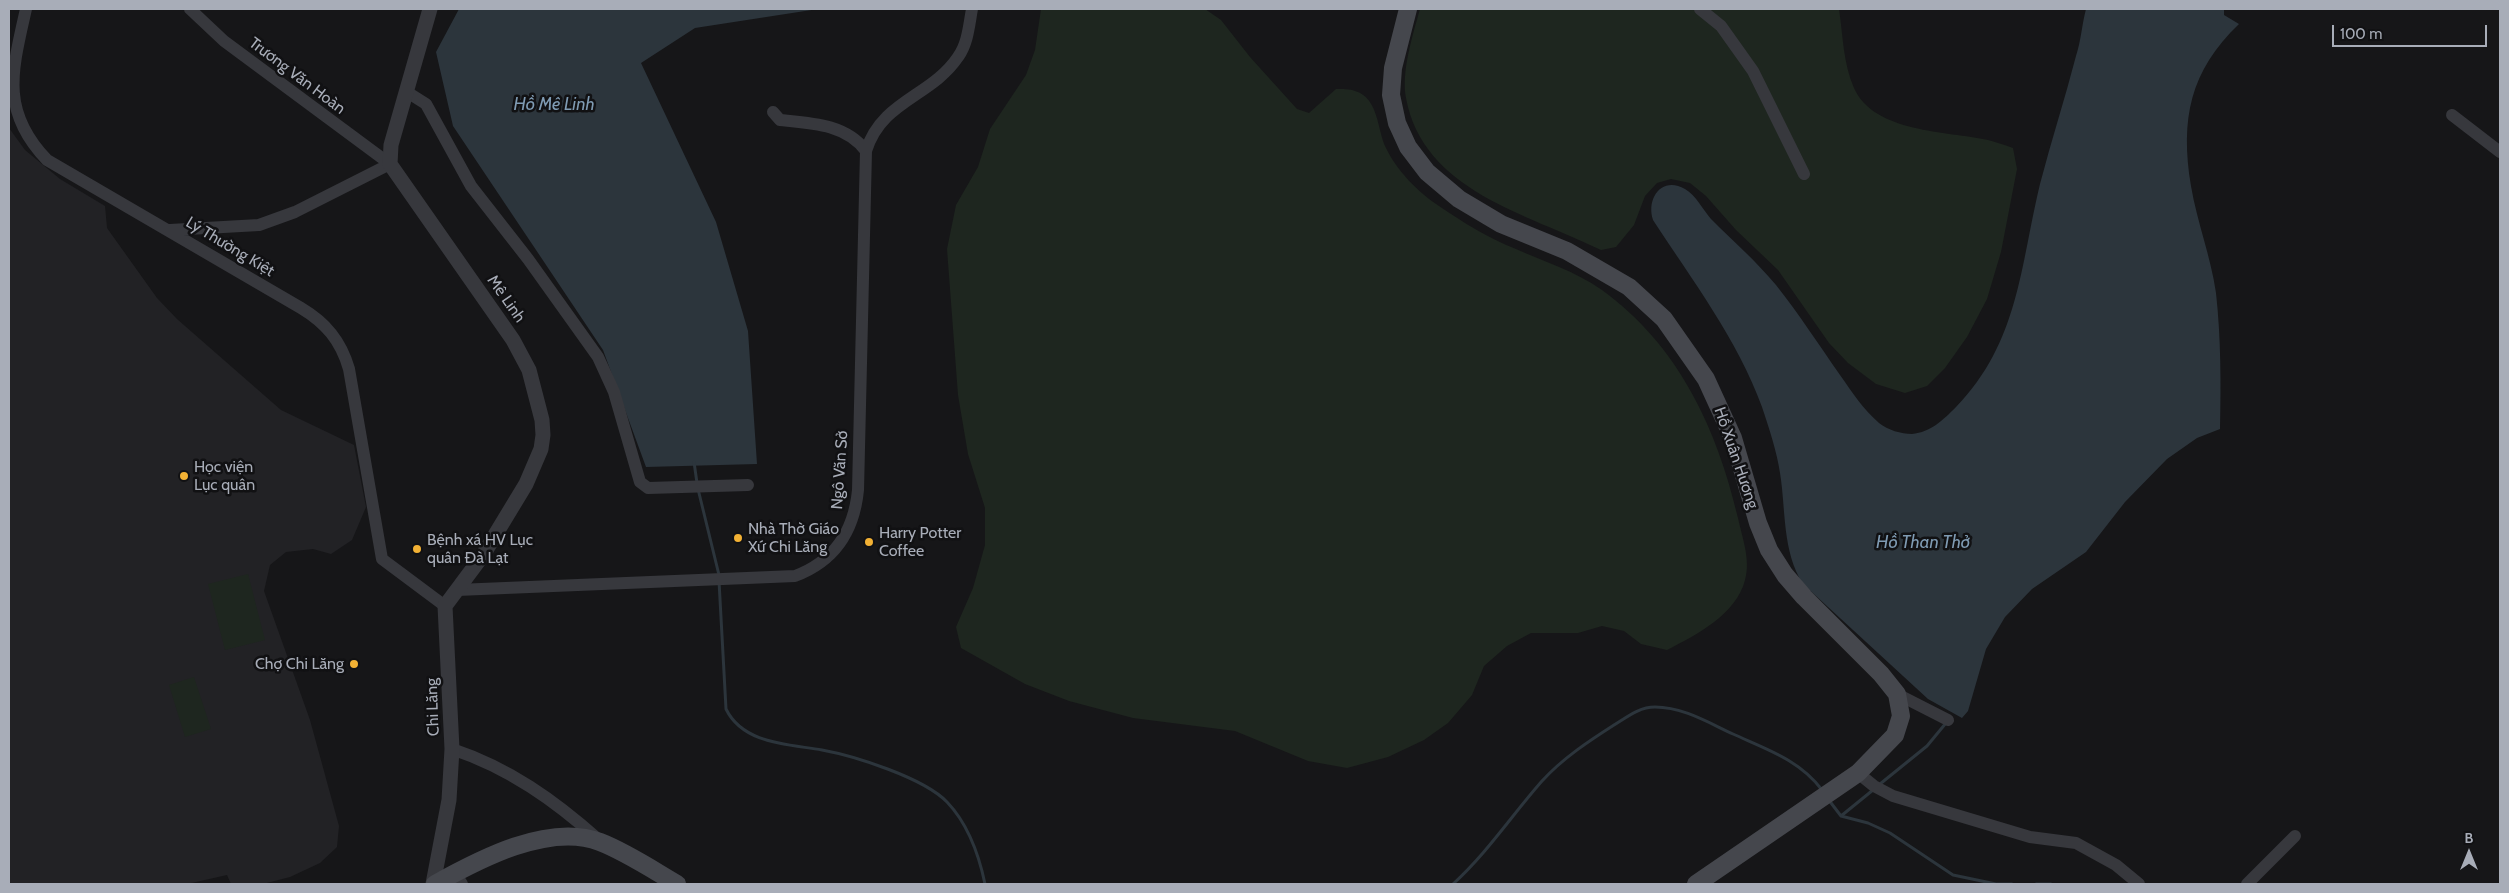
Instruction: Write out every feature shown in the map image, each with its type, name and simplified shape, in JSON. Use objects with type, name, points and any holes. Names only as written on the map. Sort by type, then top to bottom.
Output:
[{"type":"main road","name":"Hồ Xuân Hương","points":[[1408,9],[1395,60],[1392,95],[1397,123],[1408,147],[1427,172],[1459,199],[1501,224],[1575,255],[1629,287],[1664,319],[1706,379],[1732,438],[1758,524],[1769,550],[1784,575],[1804,598],[1882,674],[1897,694],[1902,716],[1895,735],[1853,776],[1696,884]]},
{"type":"main road","points":[[434,884],[458,879],[474,863],[518,845],[548,838],[574,837],[600,842],[658,879],[677,884]]},
{"type":"street","name":"Lý Thường Kiệt","points":[[26,9],[14,69],[12,95],[17,122],[27,138],[47,160],[317,318],[337,340],[349,369],[382,559],[445,606]]},
{"type":"street","name":"Trương Văn Hoàn","points":[[190,9],[224,41],[390,164]]},
{"type":"street","points":[[169,230],[259,225],[295,212],[390,164],[391,145],[430,9]]},
{"type":"street","name":"Ngô Văn Sở","points":[[457,590],[736,580],[795,576],[813,568],[837,549],[844,539],[856,509],[859,467],[866,152],[875,128],[885,118],[943,74],[958,57],[967,35],[972,9]]},
{"type":"street","points":[[1700,9],[1721,26],[1753,72],[1804,174]]},
{"type":"street","points":[[407,92],[426,104],[470,186],[528,259],[598,357],[614,392],[640,482],[648,488],[748,485]]},
{"type":"street","points":[[773,112],[780,120],[824,126],[851,134],[866,152]]},
{"type":"street","points":[[2452,116],[2500,152]]},
{"type":"street","name":"Mê Linh","points":[[390,164],[513,340],[529,370],[542,420],[541,449],[526,484],[483,556],[445,606]]},
{"type":"street","name":"Chi Lăng","points":[[434,884],[447,810],[452,749],[445,606]]},
{"type":"street","points":[[1897,694],[1948,720]]},
{"type":"street","points":[[452,749],[501,768],[554,801],[600,842]]},
{"type":"street","points":[[1853,776],[1893,796],[2030,837],[2076,843],[2116,865],[2139,884]]},
{"type":"street","points":[[2247,884],[2295,836]]},
{"type":"shaded area","points":[[1041,9],[1205,9],[1221,20],[1250,57],[1297,109],[1309,113],[1336,89],[1351,90],[1363,95],[1373,107],[1383,141],[1391,157],[1402,173],[1423,194],[1486,235],[1592,283],[1629,312],[1652,336],[1673,363],[1691,391],[1719,452],[1744,541],[1747,565],[1745,580],[1733,604],[1714,622],[1667,650],[1641,644],[1624,631],[1602,626],[1578,633],[1531,633],[1507,646],[1484,666],[1472,695],[1448,723],[1424,740],[1388,757],[1347,768],[1308,761],[1235,731],[1133,718],[1069,701],[1025,684],[961,648],[956,627],[973,588],[985,545],[985,508],[968,454],[958,395],[947,249],[956,205],[978,167],[990,129],[1026,75],[1035,50]]},
{"type":"shaded area","points":[[1420,9],[1839,9],[1845,59],[1850,78],[1864,103],[1878,114],[1913,128],[1988,140],[2013,148],[2017,169],[2001,252],[1987,299],[1967,337],[1945,368],[1927,386],[1905,393],[1876,384],[1848,363],[1829,343],[1778,270],[1736,230],[1706,196],[1690,183],[1671,179],[1657,183],[1645,196],[1634,225],[1616,247],[1601,250],[1512,211],[1482,195],[1456,177],[1433,156],[1416,130],[1406,98],[1405,77],[1408,53]]},
{"type":"shaded area","name":"Học viện Lục quân","points":[[9,128],[25,150],[60,179],[105,206],[107,228],[157,298],[177,319],[281,410],[354,445],[366,507],[352,540],[331,554],[313,549],[286,552],[270,565],[264,591],[310,720],[339,826],[337,847],[320,863],[290,877],[263,884],[231,884],[227,875],[187,884],[9,884]]},
{"type":"shaded area","points":[[248,574],[265,640],[225,650],[208,584]]},
{"type":"shaded area","points":[[194,677],[211,729],[185,737],[169,685]]},
{"type":"water","name":"Hồ Mê Linh","points":[[459,9],[818,9],[695,28],[641,63],[716,222],[748,331],[757,464],[646,467],[603,350],[453,126],[436,52]]},
{"type":"water","name":"Hồ Than Thở","points":[[2086,9],[2224,9],[2224,15],[2239,24],[2222,42],[2199,78],[2188,118],[2187,139],[2191,186],[2216,293],[2220,361],[2220,429],[2197,438],[2167,459],[2125,502],[2086,552],[2032,589],[2005,617],[1986,649],[1968,711],[1962,718],[1928,699],[1803,584],[1791,558],[1779,465],[1762,407],[1752,382],[1727,334],[1653,220],[1652,204],[1658,191],[1669,185],[1677,186],[1689,192],[1711,219],[1776,285],[1853,394],[1873,418],[1890,430],[1912,434],[1925,431],[1936,425],[1956,407],[1977,382],[1993,356],[2005,330],[2021,274],[2040,184],[2078,50]]},
{"type":"waterway","points":[[694,462],[697,483]]},
{"type":"waterway","points":[[698,489],[719,575]]},
{"type":"waterway","points":[[719,581],[726,709],[734,721],[755,736],[781,744],[836,753],[870,763],[906,777],[936,793],[947,802],[967,830],[976,851],[985,884]]},
{"type":"waterway","points":[[1453,884],[1477,860],[1542,781],[1559,765],[1595,737],[1628,716],[1649,707],[1665,708],[1686,713],[1770,750],[1793,763],[1822,790]]},
{"type":"waterway","points":[[1880,784],[1927,746],[1946,723]]},
{"type":"waterway","points":[[1841,816],[1873,790]]},
{"type":"waterway","points":[[1828,799],[1841,816],[1868,823],[1890,833],[1953,875],[1996,884],[2012,884]]},
{"type":"waterway","points":[[2036,884],[2051,884]]},
{"type":"place","name":"Học viện Lục quân","points":[[184,476]]},
{"type":"place","name":"Nhà Thờ Giáo Xứ Chi Lăng","points":[[738,538]]},
{"type":"place","name":"Harry Potter Coffee","points":[[869,542]]},
{"type":"place","name":"Bệnh xá HV Lục quân Đà Lạt","points":[[417,549]]},
{"type":"place","name":"Chợ Chi Lăng","points":[[354,664]]}]
